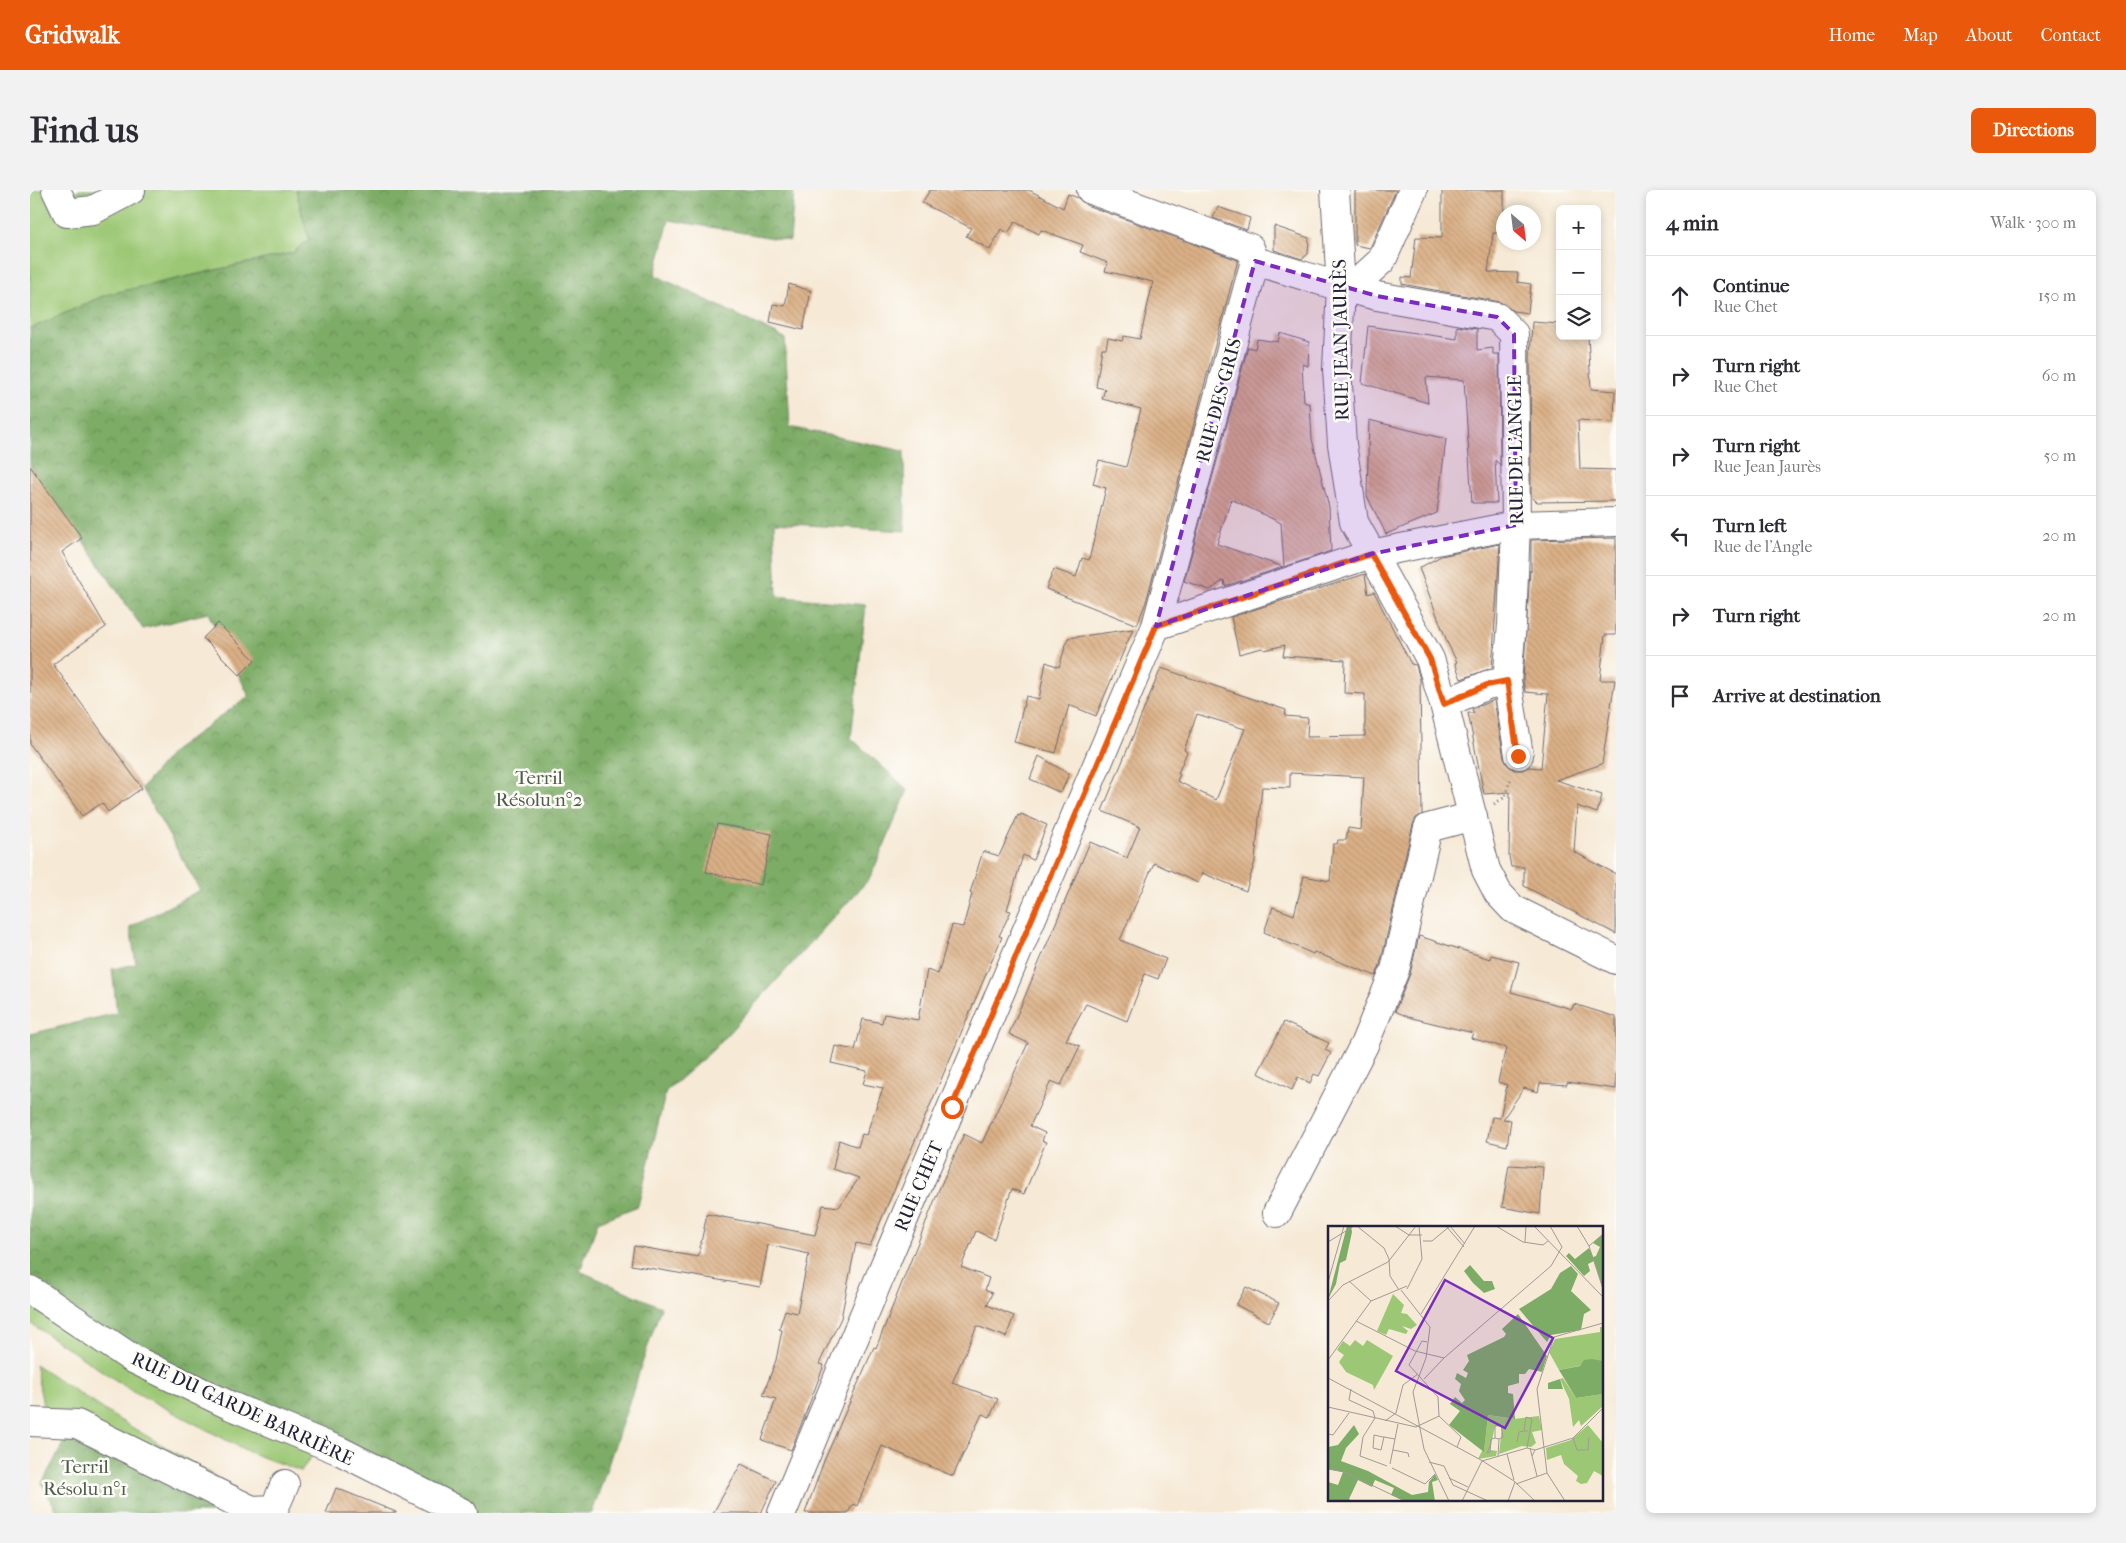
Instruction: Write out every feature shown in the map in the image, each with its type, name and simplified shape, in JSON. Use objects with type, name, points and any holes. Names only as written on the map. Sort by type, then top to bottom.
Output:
[{"type":"street","points":[[56,190],[67,212],[93,210],[131,190]]},
{"type":"street","points":[[1091,190],[1250,248],[1255,261],[1341,288],[1359,281],[1382,260],[1413,190]]},
{"type":"street","name":"RUE JEAN JAURÈS","points":[[1335,190],[1341,288],[1337,369],[1342,444],[1354,522],[1430,659],[1444,704],[1486,870],[1498,892],[1513,909],[1616,960]]},
{"type":"street","name":"RUE DES GRIS","points":[[1156,626],[1255,261]]},
{"type":"street","name":"RUE DE L'ANGLE","points":[[1341,288],[1497,317],[1514,334],[1516,525],[1512,624],[1507,681],[1518,756]]},
{"type":"street","points":[[1156,626],[1371,554],[1516,525],[1616,522]]},
{"type":"street","name":"RUE CHET","points":[[782,1513],[890,1252],[1156,626]]},
{"type":"street","points":[[1444,704],[1487,685],[1507,681]]},
{"type":"street","points":[[1277,1213],[1364,1046],[1393,976],[1428,828],[1473,816]]},
{"type":"street","name":"RUE DU GARDE BARRIÈRE","points":[[30,1290],[133,1359],[231,1406],[340,1451],[463,1513]]},
{"type":"street","points":[[30,1422],[78,1424],[252,1510],[274,1510],[285,1484]]},
{"type":"path","points":[[1473,816],[1505,797],[1518,756]]},
{"type":"highlighted area","points":[[1255,261],[1377,296],[1497,317],[1514,334],[1516,525],[1371,554],[1156,626]]},
{"type":"green space","points":[[30,190],[71,190],[73,193],[79,190],[296,190],[309,240],[292,253],[105,295],[30,329]]},
{"type":"green space","name":"Terril Résolu n°2","points":[[296,190],[794,190],[790,241],[669,220],[655,275],[785,338],[790,427],[904,451],[905,531],[774,523],[777,596],[866,605],[851,738],[908,790],[870,878],[713,1050],[666,1091],[638,1206],[598,1222],[580,1271],[661,1307],[592,1513],[459,1513],[133,1359],[30,1290],[30,1034],[117,1013],[112,969],[136,964],[130,927],[200,890],[142,788],[173,751],[249,696],[208,613],[143,629],[30,466],[30,329],[105,295],[292,253],[309,240]]},
{"type":"green space","points":[[30,1289],[314,1453],[301,1471],[251,1453],[129,1389],[30,1323]]},
{"type":"green space","points":[[35,1364],[118,1419],[236,1489],[63,1429],[43,1405]]},
{"type":"green space","name":"Terril Résolu n°1","points":[[69,1433],[269,1513],[58,1513],[42,1483]]},
{"type":"building","points":[[930,190],[1029,190],[1063,208],[1068,194],[1078,198],[1086,205],[1238,260],[1146,602],[1137,625],[1046,589],[1054,569],[1076,577],[1082,558],[1089,560],[1106,488],[1093,484],[1099,460],[1126,467],[1141,409],[1102,399],[1105,389],[1096,387],[1102,348],[1106,348],[1108,338],[1122,341],[1124,336],[1140,339],[1153,282],[1105,271],[1108,263],[1080,252],[1083,245],[1041,230],[1039,234],[1015,222],[1008,233],[1001,229],[990,250],[966,236],[971,228],[922,203]]},
{"type":"building","points":[[1355,190],[1396,190],[1370,248],[1355,245]]},
{"type":"building","points":[[1442,190],[1504,190],[1504,205],[1496,205],[1496,233],[1493,233],[1488,272],[1518,273],[1517,282],[1531,284],[1528,313],[1513,311],[1500,302],[1402,284],[1402,277],[1411,278],[1416,237],[1442,238]]},
{"type":"building","points":[[1218,207],[1250,218],[1247,230],[1213,218]]},
{"type":"building","points":[[1274,226],[1309,238],[1308,254],[1302,259],[1274,250]]},
{"type":"building","points":[[789,284],[811,291],[803,330],[770,322],[773,304],[785,306]]},
{"type":"building","points":[[1532,322],[1556,324],[1556,340],[1588,340],[1591,389],[1615,391],[1614,422],[1578,420],[1580,469],[1616,470],[1616,501],[1537,502],[1531,496],[1530,357]]},
{"type":"building","points":[[1368,326],[1457,339],[1457,326],[1477,329],[1477,350],[1493,348],[1493,354],[1499,354],[1500,465],[1495,460],[1497,503],[1472,503],[1464,380],[1426,377],[1428,403],[1362,383]]},
{"type":"building","points":[[1280,333],[1309,342],[1308,366],[1302,364],[1304,402],[1310,404],[1312,439],[1329,507],[1331,551],[1284,567],[1281,523],[1231,499],[1217,544],[1283,567],[1225,586],[1224,580],[1210,590],[1184,581],[1248,347],[1255,349],[1257,339],[1278,342]]},
{"type":"building","points":[[1369,420],[1446,439],[1437,513],[1386,534],[1367,496]]},
{"type":"building","points":[[30,466],[82,538],[62,552],[106,627],[53,664],[142,788],[108,812],[102,803],[82,816],[30,744]]},
{"type":"building","points":[[1616,538],[1616,635],[1605,635],[1600,680],[1615,680],[1602,764],[1556,780],[1602,795],[1597,813],[1577,806],[1574,852],[1616,874],[1616,934],[1524,886],[1524,867],[1511,867],[1509,856],[1510,792],[1484,794],[1468,713],[1474,713],[1472,709],[1494,700],[1504,758],[1507,764],[1514,770],[1522,770],[1529,767],[1541,768],[1548,694],[1525,692],[1523,680],[1530,570],[1531,572],[1531,540]]},
{"type":"building","points":[[1500,544],[1492,668],[1461,679],[1455,663],[1457,662],[1448,644],[1419,568],[1441,556]]},
{"type":"building","points":[[1365,574],[1368,594],[1374,592],[1411,664],[1416,665],[1420,680],[1422,814],[1416,818],[1413,824],[1376,976],[1314,952],[1313,954],[1264,932],[1273,907],[1294,915],[1304,876],[1330,881],[1333,844],[1337,844],[1338,840],[1346,840],[1348,828],[1361,830],[1364,777],[1290,773],[1290,788],[1262,787],[1255,861],[1246,891],[1202,873],[1198,883],[1154,863],[1120,940],[1166,959],[1158,979],[1145,974],[1127,1021],[1086,1004],[1066,1040],[1080,1046],[1061,1085],[1051,1081],[1030,1126],[1045,1133],[1042,1141],[1046,1142],[1024,1194],[1012,1189],[994,1239],[976,1231],[961,1267],[989,1278],[985,1290],[992,1293],[987,1305],[1014,1316],[1006,1337],[977,1326],[952,1383],[998,1399],[990,1417],[982,1414],[953,1476],[882,1446],[857,1506],[853,1504],[848,1513],[805,1513],[824,1461],[874,1347],[876,1348],[940,1187],[964,1134],[982,1143],[1028,1043],[1009,1034],[1090,842],[1127,858],[1140,827],[1102,811],[1161,668],[1286,710],[1285,716],[1308,718],[1307,737],[1365,736],[1365,694],[1344,693],[1345,660],[1283,656],[1285,645],[1239,654],[1231,617]],"holes":[[[1197,714],[1245,729],[1216,800],[1177,781],[1180,774],[1178,773],[1187,752],[1184,750]]]},
{"type":"building","points":[[218,623],[255,660],[240,675],[203,638]]},
{"type":"building","points":[[1133,629],[1096,716],[1069,705],[1056,753],[1014,742],[1026,696],[1039,699],[1046,662],[1059,667],[1068,638]]},
{"type":"building","points":[[1039,756],[1069,774],[1061,793],[1030,779]]},
{"type":"building","points":[[1021,814],[1047,825],[1033,860],[1023,855],[1007,910],[1011,911],[999,936],[1002,937],[870,1246],[856,1243],[841,1318],[819,1364],[824,1365],[791,1450],[762,1440],[776,1399],[763,1395],[776,1360],[782,1330],[779,1329],[785,1310],[797,1313],[809,1254],[768,1245],[760,1287],[631,1265],[634,1246],[698,1257],[707,1214],[815,1235],[823,1205],[839,1207],[859,1178],[833,1169],[839,1140],[858,1147],[862,1134],[866,1135],[883,1088],[863,1084],[867,1071],[831,1063],[835,1046],[855,1050],[863,1019],[882,1023],[884,1014],[918,1020],[927,970],[938,974],[952,925],[963,927],[972,894],[970,893],[983,851],[999,856],[1018,815],[1020,816]]},
{"type":"building","points":[[717,824],[772,834],[761,885],[706,872]]},
{"type":"building","points":[[1419,936],[1490,959],[1491,955],[1519,962],[1511,992],[1572,1009],[1574,1004],[1616,1017],[1616,1089],[1567,1082],[1567,1085],[1540,1083],[1538,1092],[1524,1088],[1503,1119],[1511,1120],[1507,1146],[1487,1141],[1492,1117],[1500,1118],[1507,1085],[1498,1082],[1506,1048],[1471,1038],[1473,1033],[1408,1017],[1395,1011],[1410,974]]},
{"type":"building","points":[[1284,1022],[1329,1043],[1325,1050],[1331,1053],[1319,1076],[1314,1074],[1310,1083],[1298,1077],[1292,1090],[1258,1073]]},
{"type":"building","points":[[1509,1165],[1543,1167],[1540,1214],[1502,1207]]},
{"type":"building","points":[[1246,1287],[1279,1303],[1269,1322],[1236,1305]]},
{"type":"building","points":[[741,1464],[776,1481],[761,1513],[713,1513]]},
{"type":"building","points":[[336,1488],[396,1512],[396,1513],[326,1513]]},
{"type":"route","points":[[952,1107],[1156,626],[1371,554],[1430,659],[1444,704],[1487,685],[1507,681],[1518,756]]}]
